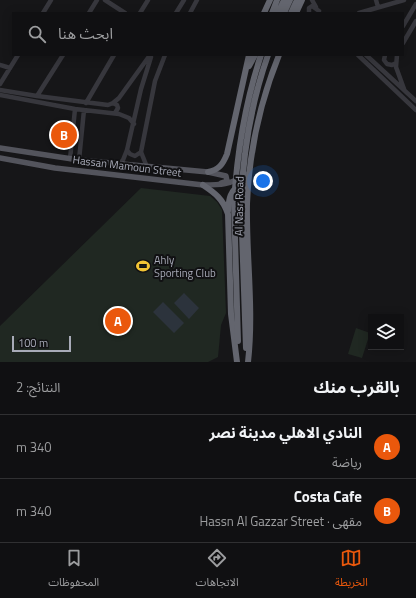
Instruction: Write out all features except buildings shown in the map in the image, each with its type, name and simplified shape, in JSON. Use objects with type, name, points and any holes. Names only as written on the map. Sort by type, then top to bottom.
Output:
[{"type":"highway","points":[[264,12],[270,0]]},
{"type":"highway","points":[[272,12],[277,0]]},
{"type":"highway","points":[[278,12],[284,0]]},
{"type":"highway","points":[[284,12],[290,0]]},
{"type":"highway","points":[[291,12],[297,0]]},
{"type":"highway","points":[[296,12],[302,0]]},
{"type":"highway","name":"Al Nasr Road","points":[[208,172],[219,167],[223,163],[228,151],[249,56]]},
{"type":"highway","points":[[244,73],[254,56]]},
{"type":"highway","points":[[237,361],[238,341],[234,203],[235,187],[250,91],[261,56]]},
{"type":"highway","points":[[247,362],[241,188],[250,124],[258,87],[268,56]]},
{"type":"highway","name":"Al Nasr Road","points":[[247,362],[250,319],[247,204],[248,189],[252,155],[259,121],[278,57]]},
{"type":"highway","points":[[228,151],[252,155]]},
{"type":"highway","name":"Al Nasr Road","points":[[203,185],[216,193],[221,199],[228,214],[231,314],[234,348],[237,361]]},
{"type":"highway","points":[[228,214],[230,198],[233,191],[240,187],[248,189]]},
{"type":"main road","name":"Hassan Mamoun Street","points":[[0,148],[119,165],[208,172],[225,175],[227,177],[226,182],[216,185]]},
{"type":"main road","name":"Hassan Mamoun Street","points":[[0,158],[55,168],[203,185],[225,184],[242,177],[250,171]]},
{"type":"street","points":[[44,12],[51,0]]},
{"type":"street","points":[[90,12],[97,0]]},
{"type":"street","points":[[105,0],[123,12]]},
{"type":"street","points":[[141,12],[148,0]]},
{"type":"street","points":[[177,12],[183,0]]},
{"type":"street","points":[[191,12],[198,0]]},
{"type":"street","points":[[312,0],[320,12]]},
{"type":"street","points":[[376,0],[378,7]]},
{"type":"street","points":[[362,12],[404,0]]},
{"type":"street","points":[[404,24],[416,4]]},
{"type":"street","points":[[309,12],[310,6],[314,7],[320,12]]},
{"type":"street","points":[[404,40],[416,21]]},
{"type":"street","points":[[0,84],[17,56]]},
{"type":"street","points":[[37,96],[62,56]]},
{"type":"street","points":[[86,103],[113,56]]},
{"type":"street","points":[[0,90],[108,105],[119,98],[150,56]]},
{"type":"street","points":[[119,165],[127,150],[151,56]]},
{"type":"street","points":[[147,167],[141,152],[154,81],[165,56]]},
{"type":"street","points":[[359,56],[416,110]]},
{"type":"street","points":[[367,56],[416,101]]},
{"type":"street","points":[[385,56],[384,60],[386,64],[392,65],[396,63]]},
{"type":"street","points":[[397,56],[396,63],[405,90]]},
{"type":"street","points":[[0,65],[10,68]]},
{"type":"street","points":[[0,95],[84,110],[116,113],[126,116],[134,124]]},
{"type":"street","points":[[113,103],[117,105],[118,108],[116,113]]},
{"type":"street","points":[[70,159],[75,108]]},
{"type":"street","points":[[79,160],[84,110]]},
{"type":"street","points":[[127,150],[130,154],[135,156],[141,152]]},
{"type":"shaded area","name":"Ahly Sporting Club","points":[[141,188],[210,196],[217,202],[222,210],[226,313],[221,325],[218,357],[208,362],[0,362],[0,326]]},
{"type":"shaded area","points":[[184,293],[199,308],[189,319],[174,303]]},
{"type":"shaded area","points":[[163,302],[184,323],[174,333],[153,312]]},
{"type":"shaded area","points":[[356,328],[368,332],[368,339],[362,358],[348,354]]},
{"type":"place","name":"Costa Cafe","points":[[64,135]]},
{"type":"place","name":"Ahly Sporting Club","points":[[143,266]]},
{"type":"place","name":"النادي الاهلي مدينة نصر","points":[[118,321]]}]
